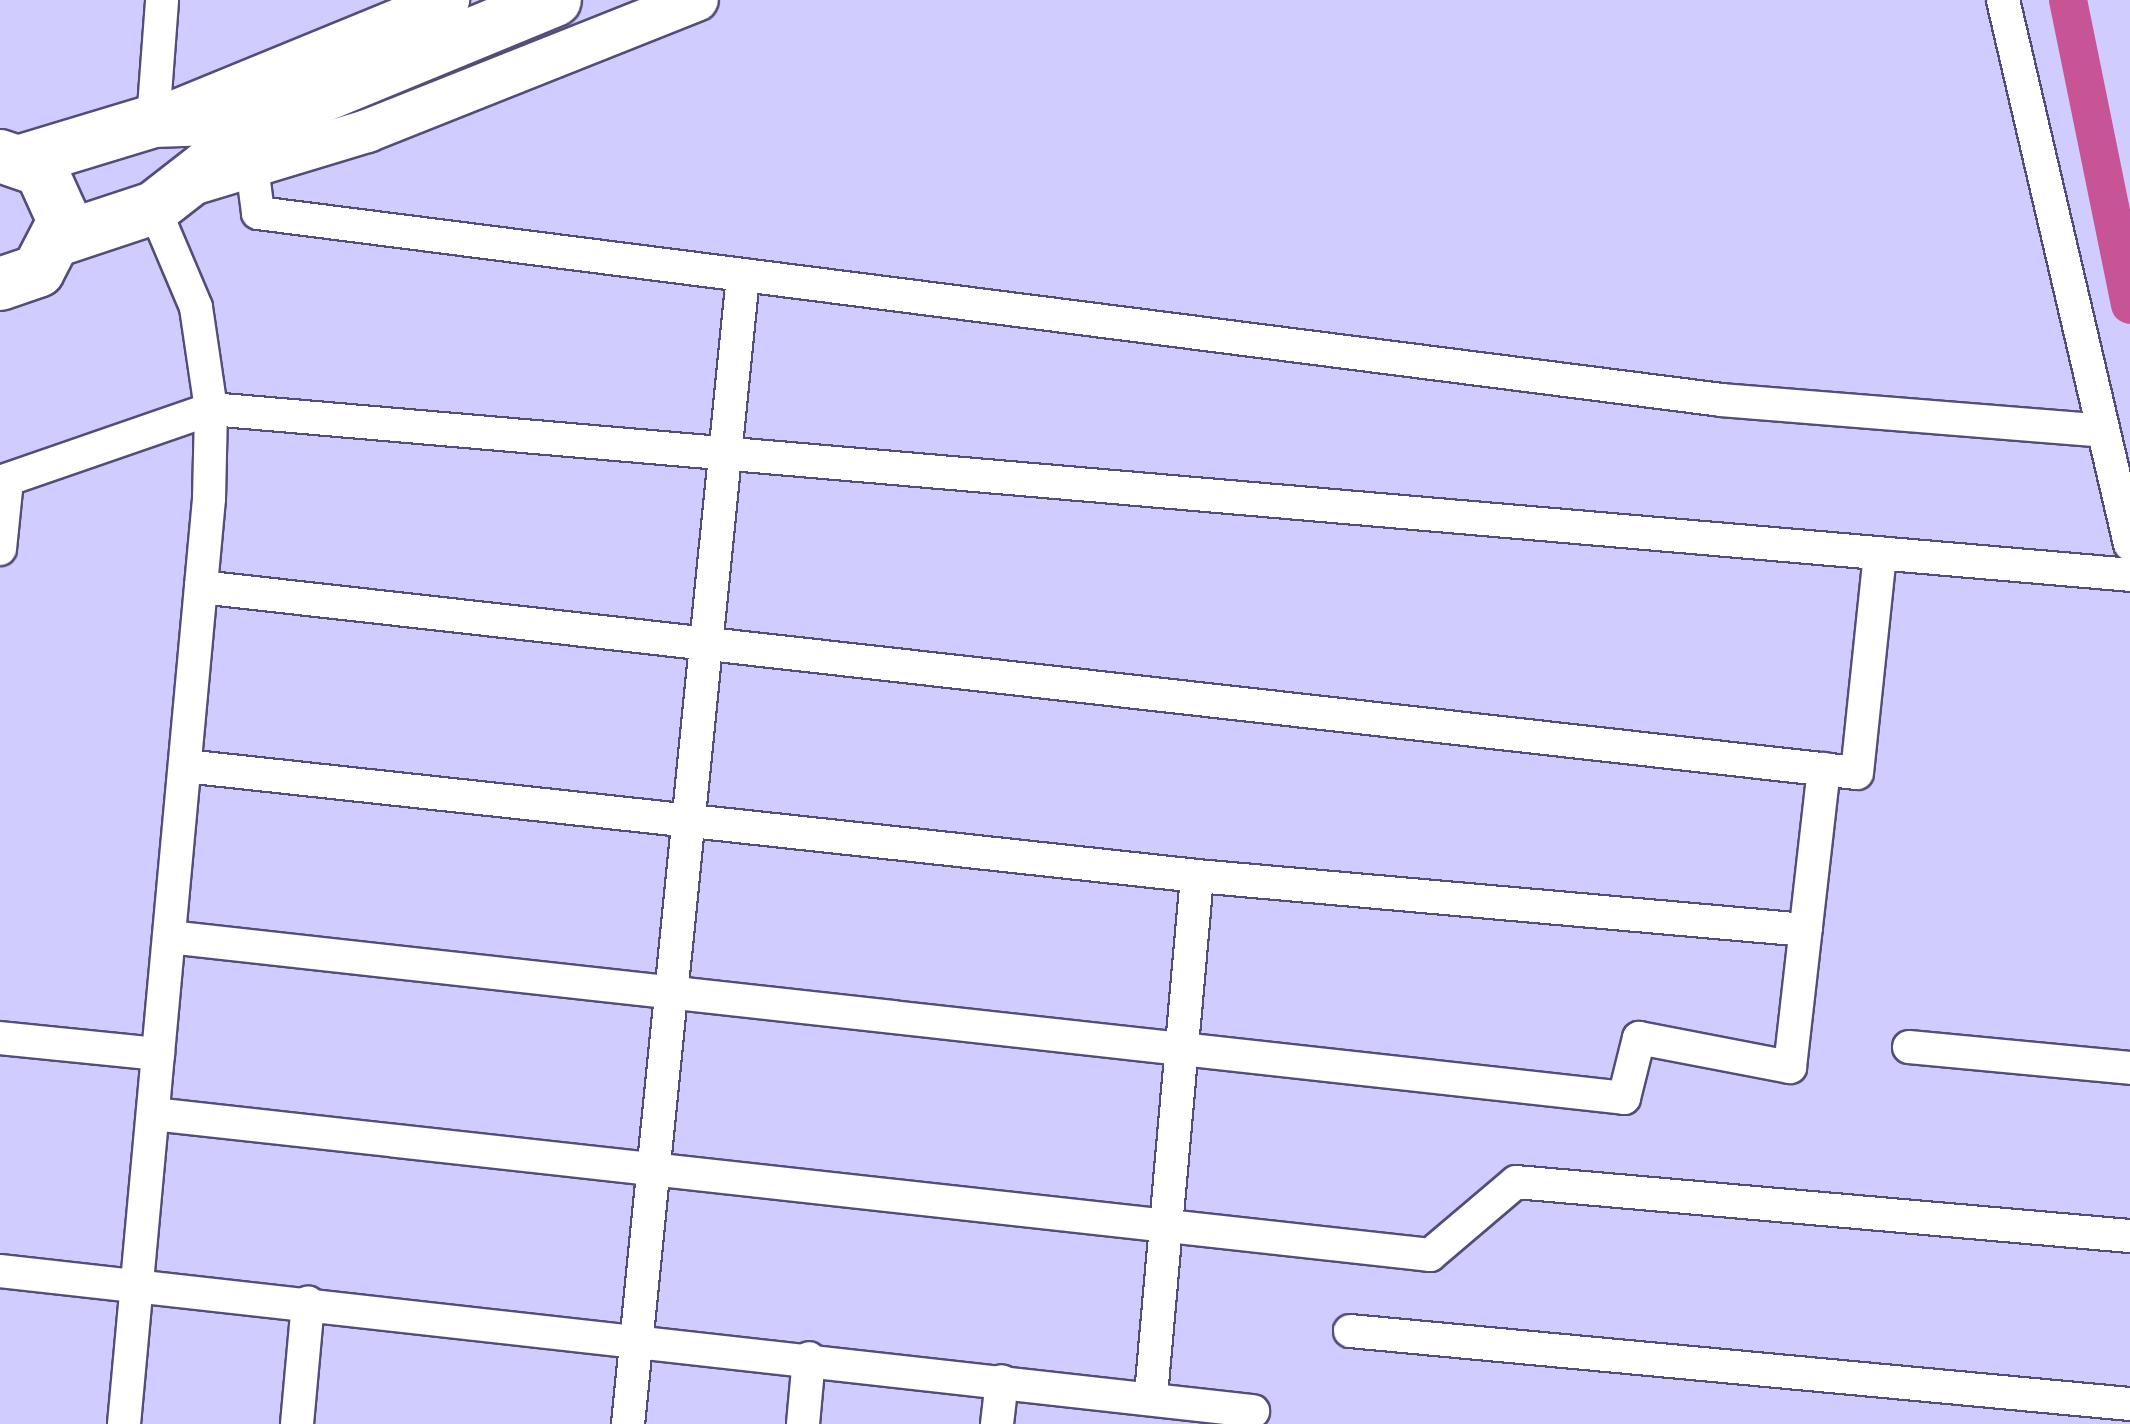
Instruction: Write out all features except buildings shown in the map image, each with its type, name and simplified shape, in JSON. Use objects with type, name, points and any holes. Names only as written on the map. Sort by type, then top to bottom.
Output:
[{"type":"main road","points":[[60,240],[172,196],[271,117],[555,0]]},
{"type":"main road","points":[[12,158],[153,121],[271,117]]},
{"type":"main road","points":[[0,284],[38,271],[60,240],[62,202],[12,158]]},
{"type":"street","points":[[162,0],[153,121],[448,0]]},
{"type":"street","points":[[124,1424],[201,587],[211,409],[196,307],[172,196],[252,166],[368,131],[697,0]]},
{"type":"street","points":[[2003,0],[2130,544]]},
{"type":"street","points":[[252,166],[258,212],[1721,400],[2103,430]]},
{"type":"street","points":[[628,1424],[743,275]]},
{"type":"street","points":[[0,549],[3,481],[211,409],[1880,556],[2130,574]]},
{"type":"street","points":[[201,587],[1857,774],[1880,556]]},
{"type":"street","points":[[185,766],[1198,876],[1806,930]]},
{"type":"street","points":[[169,937],[1619,1098],[1639,1038],[1790,1067],[1824,770]]},
{"type":"street","points":[[1151,1394],[1198,876]]},
{"type":"street","points":[[0,1038],[158,1054]]},
{"type":"street","points":[[1909,1047],[2130,1068]]},
{"type":"street","points":[[153,1114],[1430,1255],[1516,1182],[2130,1236]]},
{"type":"street","points":[[0,1270],[637,1337],[1002,1381],[1151,1394],[1253,1411],[1240,1424]]},
{"type":"street","points":[[297,1424],[308,1302]]},
{"type":"street","points":[[1350,1331],[2130,1404]]},
{"type":"street","points":[[803,1424],[809,1358]]},
{"type":"street","points":[[997,1424],[1002,1381]]},
{"type":"waterway","points":[[2068,0],[2130,305]]}]
